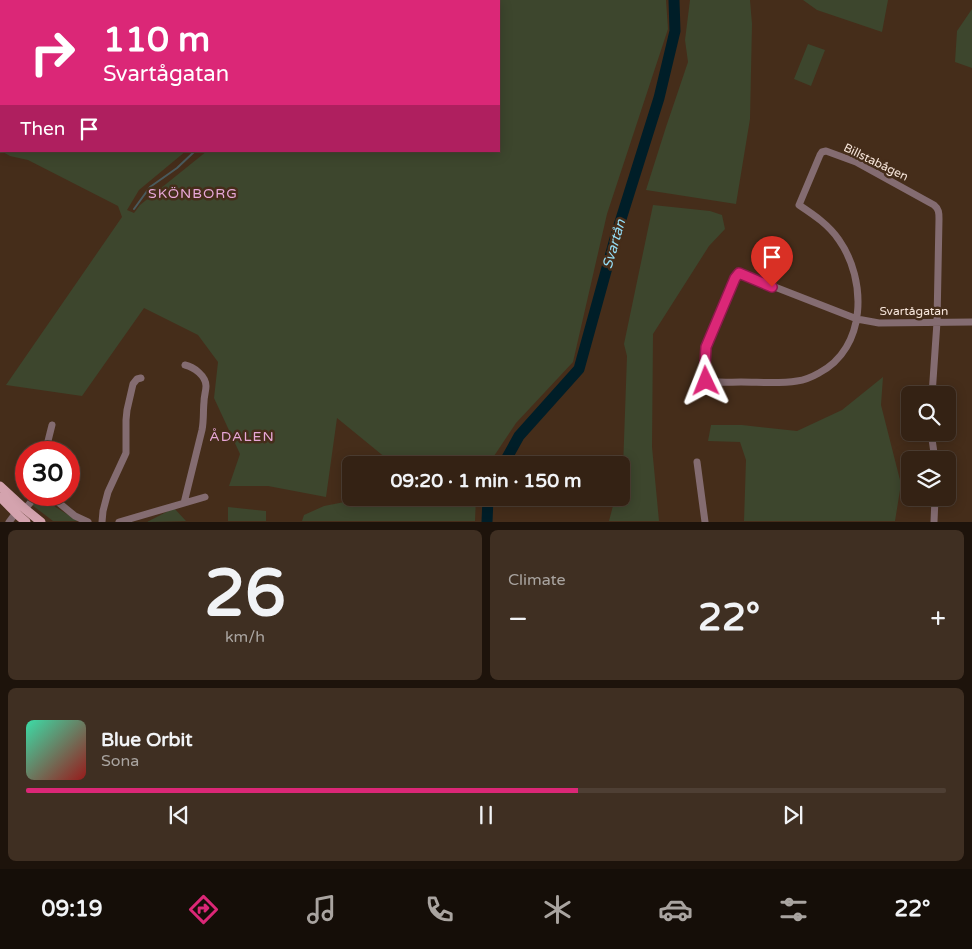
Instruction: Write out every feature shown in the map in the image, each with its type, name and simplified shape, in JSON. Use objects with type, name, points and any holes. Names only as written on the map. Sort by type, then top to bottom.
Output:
[{"type":"main road","points":[[0,486],[23,515]]},
{"type":"main road","points":[[0,497],[23,515],[41,522]]},
{"type":"street","name":"Billstabågen","points":[[706,380],[709,382],[780,382],[808,378],[820,373],[831,365],[849,342],[857,319],[858,288],[851,261],[838,238],[829,228],[799,205],[822,152],[826,151],[856,162],[938,208],[937,322]]},
{"type":"street","name":"Svartågatan","points":[[706,380],[706,347],[732,282],[739,273],[857,319],[879,323],[972,322]]},
{"type":"street","points":[[933,386],[937,322]]},
{"type":"street","points":[[184,502],[204,420],[206,386],[206,381],[200,374],[194,368],[185,365]]},
{"type":"street","points":[[102,522],[108,492],[126,453],[126,410],[132,384],[141,378]]},
{"type":"street","points":[[48,441],[52,425]]},
{"type":"street","points":[[697,462],[705,522]]},
{"type":"street","points":[[119,522],[205,497]]},
{"type":"street","points":[[63,506],[75,516],[88,522]]},
{"type":"street","points":[[934,522],[935,506]]},
{"type":"street","points":[[9,522],[23,515]]},
{"type":"green space","points":[[500,0],[666,0],[668,29],[607,214],[573,362],[516,423],[494,456],[383,456],[337,418],[326,497],[268,486],[229,486],[240,454],[214,398],[218,362],[198,335],[144,308],[82,396],[6,385],[122,217],[118,206],[28,160],[10,156],[3,152],[185,152],[139,190],[127,210],[134,213],[140,205],[206,152],[500,152]]},
{"type":"green space","points":[[690,0],[750,0],[752,24],[750,119],[736,204],[646,190],[688,62],[685,40]]},
{"type":"green space","points":[[803,0],[888,0],[882,32],[817,10]]},
{"type":"green space","points":[[972,9],[972,68],[955,62],[957,31]]},
{"type":"green space","points":[[808,44],[825,50],[811,86],[794,79]]},
{"type":"green space","points":[[653,205],[710,211],[722,215],[725,229],[709,246],[653,334],[652,447],[659,521],[609,521],[613,506],[630,506],[630,456],[623,456],[627,356],[624,344]]},
{"type":"green space","points":[[883,377],[881,405],[901,484],[895,521],[744,521],[746,460],[740,442],[708,441],[711,425],[742,425],[797,431],[842,410]]},
{"type":"green space","points":[[342,502],[342,506],[476,506],[475,521],[302,521],[304,515],[324,506]]},
{"type":"green space","points":[[33,506],[54,506],[78,521],[53,521]]},
{"type":"green space","points":[[228,507],[266,511],[266,521],[228,521]]},
{"type":"green space","points":[[174,508],[186,521],[147,522]]},
{"type":"waterway","name":"Svartån","points":[[508,456],[519,436],[579,369],[616,235],[659,98],[675,31],[674,0]]},
{"type":"waterway","points":[[134,209],[150,187],[177,168],[194,152]]},
{"type":"waterway","name":"Svartån","points":[[487,522],[488,506]]},
{"type":"district","name":"SKÖNBORG","points":[[193,193]]},
{"type":"district","name":"ÅDALEN","points":[[242,436]]},
{"type":"route","points":[[706,381],[706,347],[732,282],[739,273],[772,287]]}]
